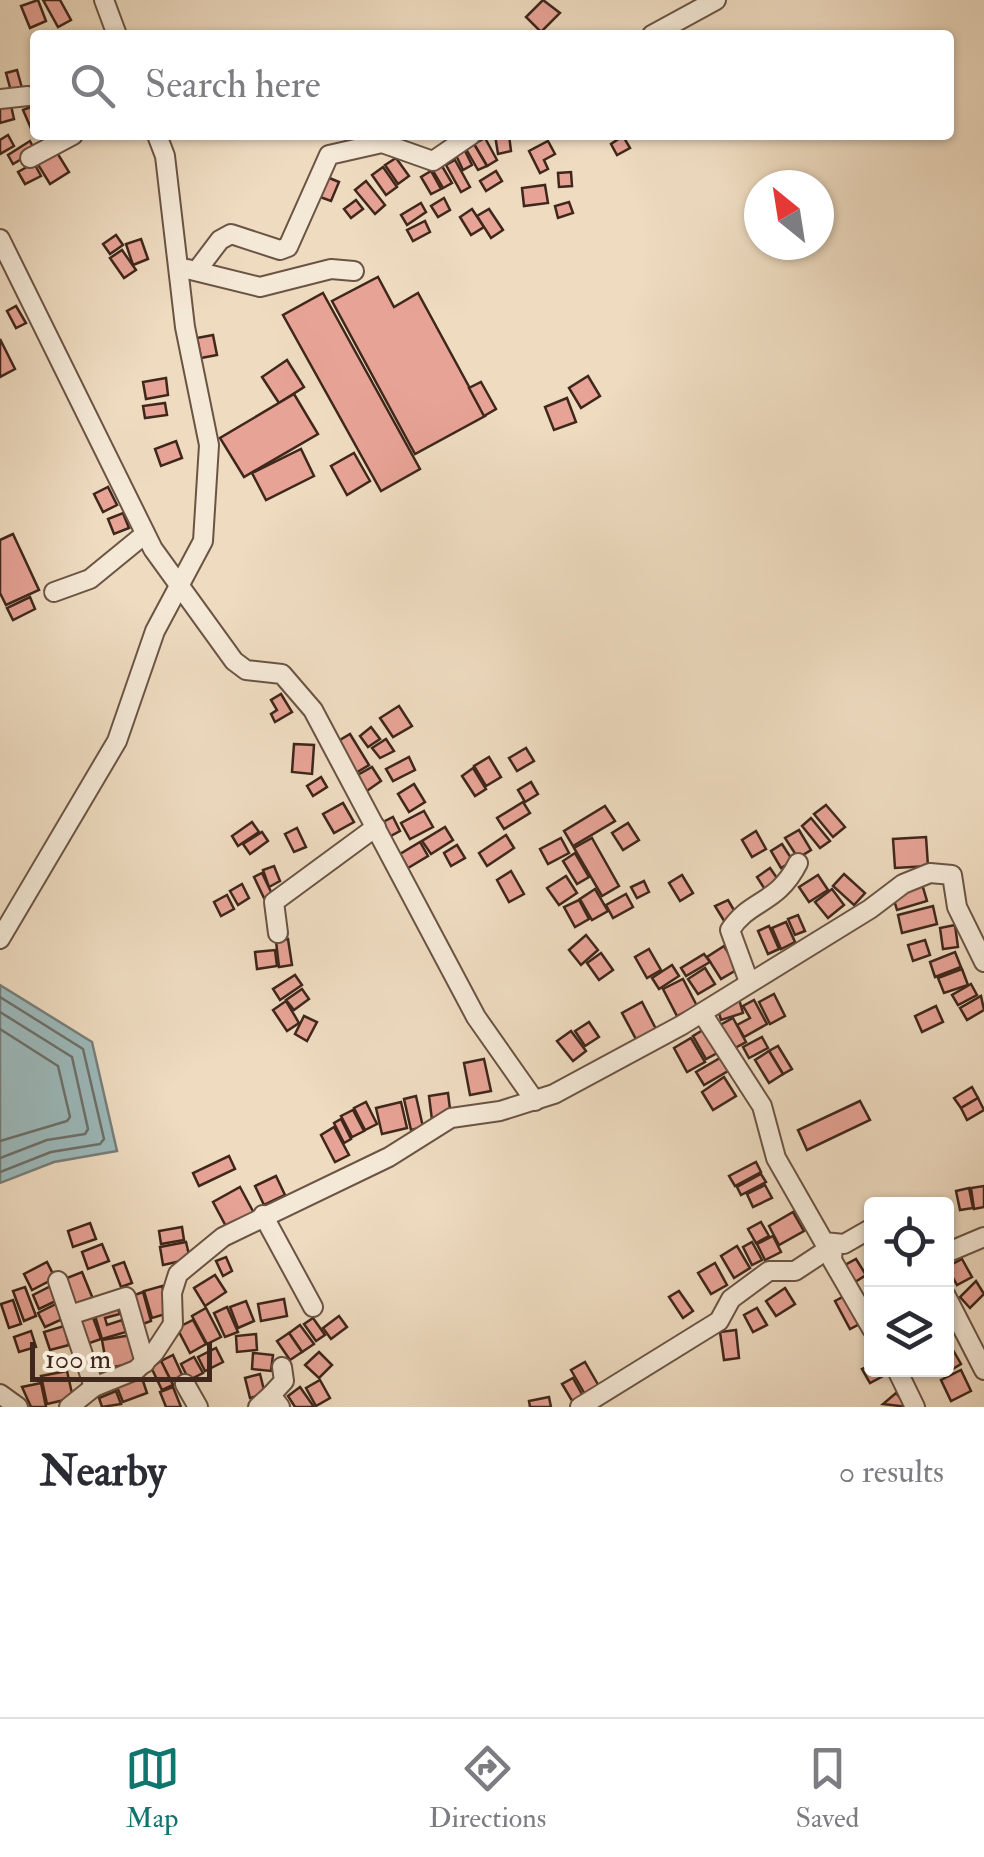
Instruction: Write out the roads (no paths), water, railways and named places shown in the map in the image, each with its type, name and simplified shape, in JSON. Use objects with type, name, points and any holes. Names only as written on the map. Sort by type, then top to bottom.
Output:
[{"type":"street","points":[[104,0],[115,30]]},
{"type":"street","points":[[661,30],[716,0]]},
{"type":"street","points":[[0,99],[28,96]]},
{"type":"street","points":[[30,158],[64,140]]},
{"type":"street","points":[[0,938],[117,741],[146,650],[203,542],[209,445],[176,269],[165,156],[159,140]]},
{"type":"street","points":[[198,269],[220,240],[231,234],[280,250],[288,247],[320,168],[332,154],[387,143],[437,161],[465,140]]},
{"type":"street","points":[[0,239],[145,534],[178,588],[240,666],[282,674],[314,710],[476,1017],[535,1101]]},
{"type":"street","points":[[176,269],[198,269],[260,288],[330,269],[354,271]]},
{"type":"street","points":[[54,592],[90,578],[145,534]]},
{"type":"street","points":[[278,933],[274,902],[376,827]]},
{"type":"street","points":[[749,982],[730,930],[737,920],[785,889],[798,863]]},
{"type":"street","points":[[68,1407],[94,1386],[145,1362],[172,1324],[172,1293],[178,1274],[214,1244],[262,1215],[389,1157],[451,1118],[535,1101],[702,1013],[870,909],[903,884],[930,873],[952,875],[958,907],[984,962]]},
{"type":"street","points":[[702,1013],[762,1106],[776,1158],[824,1242],[834,1246]]},
{"type":"street","points":[[262,1215],[313,1308]]},
{"type":"street","points":[[580,1407],[719,1321],[731,1298],[769,1271],[795,1271],[864,1232]]},
{"type":"street","points":[[954,1250],[984,1237]]},
{"type":"street","points":[[834,1246],[832,1260],[864,1316]]},
{"type":"street","points":[[58,1281],[94,1386]]},
{"type":"street","points":[[70,1315],[126,1297],[145,1362]]},
{"type":"street","points":[[954,1312],[984,1370]]},
{"type":"street","points":[[270,1403],[284,1382],[282,1366]]},
{"type":"street","points":[[901,1377],[915,1407]]},
{"type":"street","points":[[185,1384],[198,1407]]},
{"type":"street","points":[[0,1394],[18,1407]]},
{"type":"water","points":[[0,985],[92,1042],[117,1151],[54,1162],[0,1183]]}]
